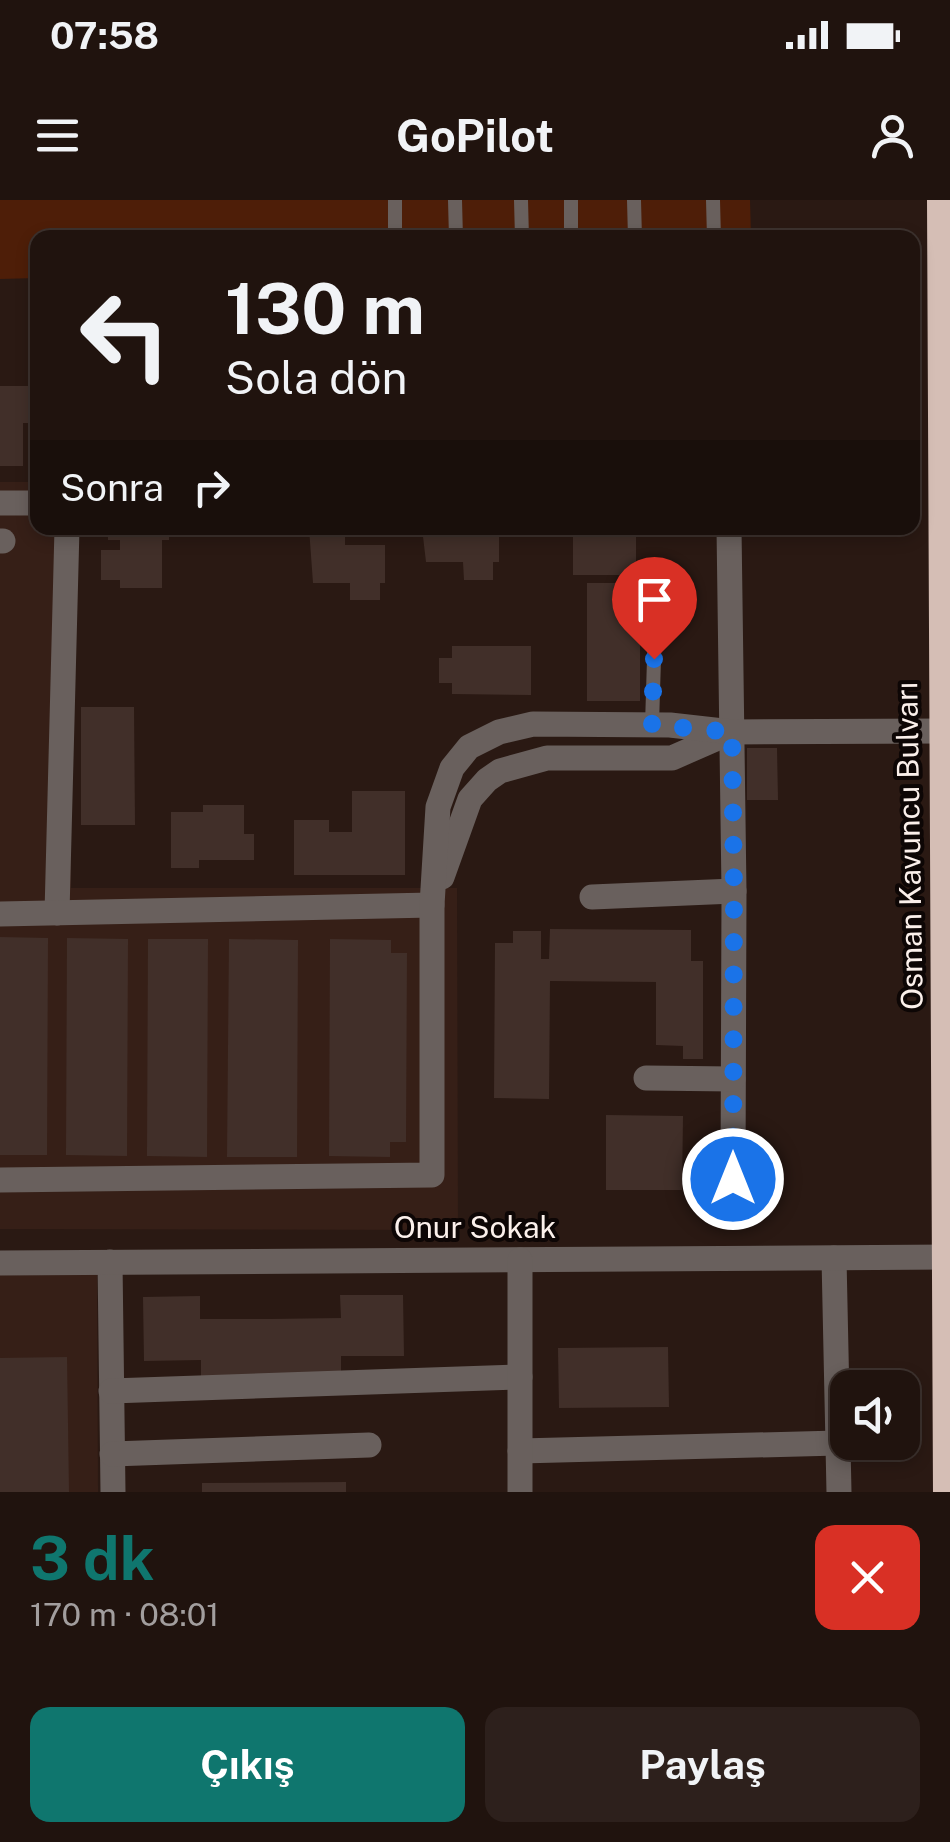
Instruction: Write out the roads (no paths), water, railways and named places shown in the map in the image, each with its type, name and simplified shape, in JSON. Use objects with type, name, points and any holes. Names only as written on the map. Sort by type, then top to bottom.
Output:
[{"type":"highway","name":"Osman Kavuncu Bulvarı","points":[[942,200],[943,731],[950,1258],[948,1492]]},
{"type":"street","points":[[0,504],[30,503]]},
{"type":"street","points":[[57,913],[67,535]]},
{"type":"street","points":[[729,535],[733,1179]]},
{"type":"street","points":[[0,1180],[432,1176],[432,905],[438,807],[452,768],[470,747],[500,732],[533,724],[652,725],[732,732],[943,731]]},
{"type":"street","points":[[432,905],[464,811],[478,788],[493,775],[547,758],[672,758],[732,732]]},
{"type":"street","points":[[592,897],[734,891]]},
{"type":"street","points":[[0,914],[432,905]]},
{"type":"street","points":[[646,1078],[734,1079]]},
{"type":"street","points":[[834,1258],[836,1370]]},
{"type":"street","name":"Onur Sokak","points":[[0,1263],[950,1258]]},
{"type":"street","points":[[520,1260],[520,1492]]},
{"type":"street","points":[[110,1262],[112,1492]]},
{"type":"street","points":[[111,1390],[520,1378]]},
{"type":"street","points":[[520,1450],[830,1443]]},
{"type":"street","points":[[112,1454],[369,1445]]},
{"type":"street","points":[[838,1460],[839,1492]]},
{"type":"lane","points":[[395,200],[395,230]]},
{"type":"lane","points":[[455,200],[456,230]]},
{"type":"lane","points":[[521,200],[522,230]]},
{"type":"lane","points":[[571,200],[571,230]]},
{"type":"lane","points":[[634,200],[635,230]]},
{"type":"lane","points":[[713,200],[714,230]]},
{"type":"lane","points":[[652,725],[656,594]]}]
